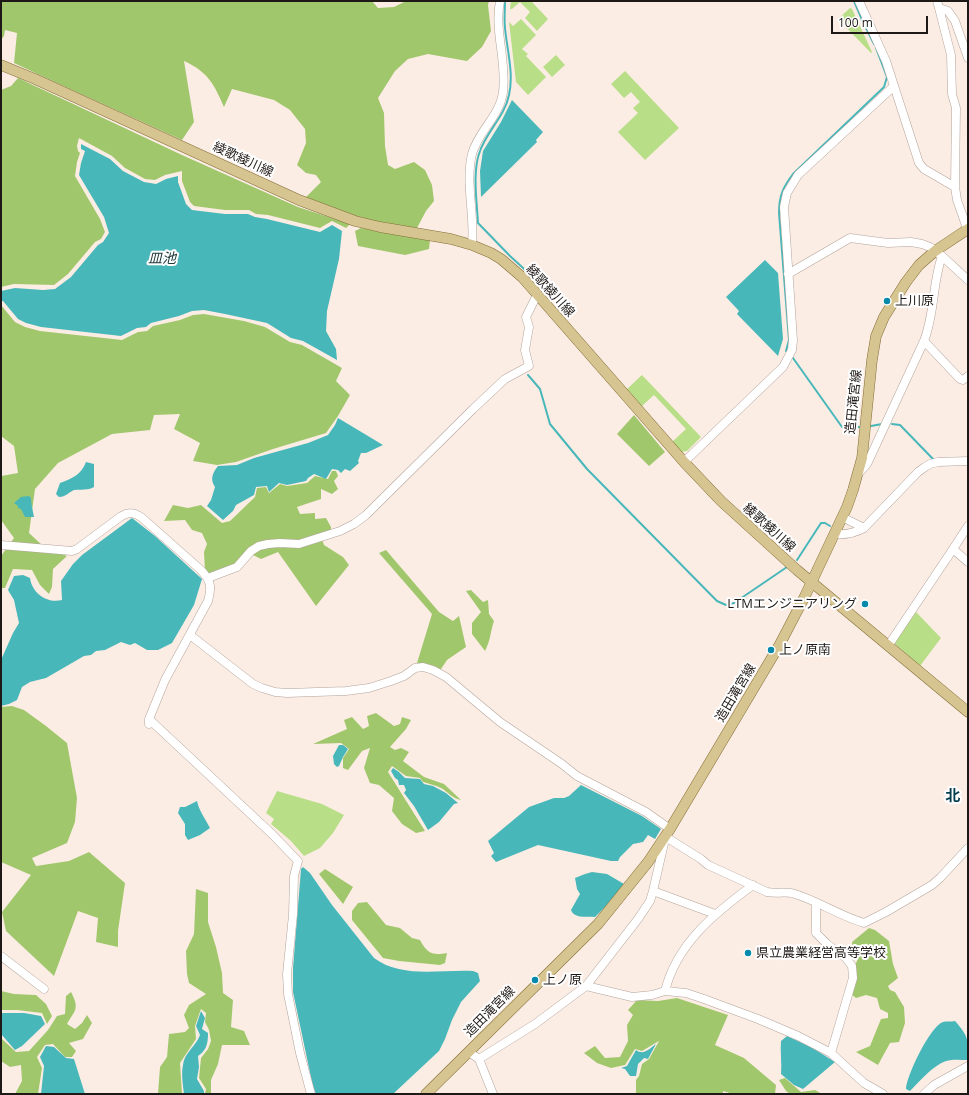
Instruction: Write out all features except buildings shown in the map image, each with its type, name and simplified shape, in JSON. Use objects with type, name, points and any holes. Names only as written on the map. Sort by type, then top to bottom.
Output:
[{"type":"main road","name":"綾歌綾川線","points":[[1,65],[35,78],[206,158],[318,208],[355,221],[380,227],[451,239],[472,245],[501,259],[522,278],[684,462],[745,524],[811,582],[968,712]]},
{"type":"main road","name":"造田滝宮線","points":[[426,1094],[598,924],[639,874],[668,832],[780,644],[842,517],[858,474],[862,458],[872,360],[876,336],[884,317],[906,282],[919,265],[938,253],[968,230]]},
{"type":"street","points":[[472,245],[473,229],[470,177],[472,153],[477,142],[495,114],[503,94],[504,78],[498,27],[500,1]]},
{"type":"street","points":[[859,1],[886,61],[919,163],[924,170],[956,187]]},
{"type":"street","points":[[938,4],[948,10],[955,21],[968,58]]},
{"type":"street","points":[[938,4],[951,54],[952,94],[956,108],[957,200],[968,230]]},
{"type":"street","points":[[684,462],[783,367],[792,350],[793,340],[784,207],[784,200],[789,189],[798,175],[894,86]]},
{"type":"street","points":[[788,274],[850,238],[888,243],[911,242],[922,244],[938,253],[968,280]]},
{"type":"street","points":[[858,474],[867,464],[924,342],[929,328],[932,312],[938,253]]},
{"type":"street","points":[[208,578],[237,566],[251,551],[259,546],[280,543],[299,544],[340,531],[354,524],[366,515],[467,414],[505,379],[529,366],[525,350],[529,327],[526,317],[537,295]]},
{"type":"street","points":[[924,342],[960,379],[963,380],[968,376]]},
{"type":"street","points":[[834,534],[856,532],[864,528],[918,472],[930,464],[938,462],[968,461]]},
{"type":"street","points":[[1,545],[72,552],[120,517],[127,513],[133,513],[141,517],[201,570],[208,578],[211,592],[208,601],[165,680],[149,723],[272,834],[298,861],[294,876],[293,915],[287,974],[300,1053],[310,1094]]},
{"type":"street","points":[[842,517],[864,528]]},
{"type":"street","points":[[888,646],[968,526]]},
{"type":"street","points":[[953,549],[968,562]]},
{"type":"street","points":[[190,635],[253,684],[275,692],[323,692],[369,688],[404,676],[415,668],[423,667],[433,670],[446,677],[500,722],[562,764],[577,776],[646,812],[668,832],[669,839],[708,866],[767,892],[794,893],[853,920],[864,923],[932,885],[968,848]]},
{"type":"street","points":[[479,1059],[535,1024],[586,986],[638,919],[650,901],[668,832]]},
{"type":"street","points":[[665,991],[674,965],[684,949],[714,914],[753,885]]},
{"type":"street","points":[[653,891],[714,914]]},
{"type":"street","points":[[816,903],[816,933],[827,944],[846,958],[852,966],[853,978],[832,1054]]},
{"type":"street","points":[[1,956],[44,989]]},
{"type":"street","points":[[586,986],[632,997],[652,995],[665,991],[686,993],[758,1019],[832,1054],[864,1083],[883,1094]]},
{"type":"street","points":[[469,1052],[479,1059],[493,1094]]},
{"type":"street","points":[[924,1094],[934,1085],[968,1066]]},
{"type":"green space","points":[[1,1],[372,1],[378,8],[394,7],[406,1],[489,1],[488,5],[491,31],[482,47],[467,61],[428,54],[408,59],[395,71],[378,98],[384,113],[385,146],[388,165],[395,169],[414,162],[425,170],[432,185],[434,201],[426,211],[417,228],[390,225],[342,213],[306,197],[321,182],[316,175],[306,173],[297,165],[306,143],[305,129],[290,110],[274,100],[232,89],[224,107],[213,85],[205,74],[184,61],[194,122],[182,140],[14,63],[17,33],[5,30],[4,36],[1,40]]},
{"type":"green space","points":[[511,1],[531,1],[548,19],[537,31],[525,18],[530,12],[520,2],[510,9]]},
{"type":"green space","points":[[850,8],[852,9],[872,52],[871,53],[838,19]]},
{"type":"green space","points":[[521,19],[536,35],[522,49],[528,54],[526,56],[546,77],[528,95],[516,82],[509,22],[513,26]]},
{"type":"green space","points":[[556,55],[565,65],[552,77],[543,67]]},
{"type":"green space","points":[[625,71],[679,128],[645,160],[618,132],[638,113],[633,108],[640,102],[631,92],[624,98],[611,84]]},
{"type":"green space","points":[[18,78],[182,155],[298,207],[350,224],[346,228],[332,221],[320,228],[268,215],[256,214],[249,210],[225,210],[194,206],[190,202],[182,181],[182,171],[165,175],[155,180],[145,179],[125,168],[112,156],[79,138],[77,146],[80,153],[75,176],[100,219],[105,232],[101,239],[95,242],[68,274],[54,285],[14,284],[1,287],[1,90],[11,86]]},
{"type":"green space","points":[[361,228],[430,240],[429,249],[405,255],[358,246],[355,231]]},
{"type":"green space","points":[[1,305],[15,322],[25,327],[40,331],[122,340],[138,332],[147,331],[153,326],[180,320],[193,315],[204,314],[244,321],[265,327],[290,342],[302,345],[342,368],[336,381],[350,395],[326,433],[236,462],[217,465],[193,461],[200,443],[174,429],[180,414],[154,415],[150,430],[112,434],[58,463],[35,489],[29,533],[43,546],[67,556],[53,569],[52,587],[49,594],[40,585],[32,570],[13,569],[5,588],[1,588],[1,556],[14,538],[1,520],[1,476],[18,473],[14,446],[1,436]]},
{"type":"green space","points":[[642,375],[701,437],[687,451],[681,452],[672,442],[686,429],[654,395],[642,406],[627,389]]},
{"type":"green space","points":[[634,415],[665,452],[649,466],[617,434]]},
{"type":"green space","points":[[332,471],[336,471],[338,476],[334,481],[338,489],[332,494],[321,489],[321,499],[297,507],[300,514],[315,513],[315,519],[326,518],[331,527],[331,536],[322,539],[324,545],[343,557],[349,565],[316,606],[278,552],[261,559],[253,555],[212,575],[205,571],[204,552],[207,544],[202,533],[192,530],[185,520],[164,521],[173,505],[188,508],[201,505],[222,523],[230,521],[255,497],[257,488],[266,487],[269,493],[280,484],[287,486],[307,483],[315,476],[328,479]]},
{"type":"green space","points":[[386,550],[439,612],[453,621],[459,616],[466,647],[447,660],[441,669],[417,663],[432,614],[379,553]]},
{"type":"green space","points":[[471,590],[483,602],[488,600],[489,614],[494,621],[485,651],[472,634],[472,623],[481,612],[466,591]]},
{"type":"green space","points":[[916,612],[941,638],[920,666],[894,643]]},
{"type":"green space","points":[[12,706],[24,710],[67,743],[77,798],[75,822],[67,843],[32,858],[36,866],[69,861],[89,852],[125,883],[118,931],[118,947],[96,942],[98,918],[78,911],[54,976],[6,931],[2,912],[31,875],[1,862],[1,707]]},
{"type":"green space","points":[[376,713],[394,726],[400,724],[402,717],[411,720],[406,729],[390,747],[395,750],[401,748],[409,752],[403,761],[424,777],[444,784],[461,800],[453,797],[441,788],[423,782],[420,778],[406,776],[392,766],[388,772],[425,831],[416,833],[402,824],[392,811],[394,798],[379,785],[370,783],[364,768],[370,748],[362,751],[348,770],[343,768],[343,758],[349,749],[341,743],[313,744],[347,729],[344,720],[352,717],[363,729],[369,726],[367,716]]},
{"type":"green space","points":[[277,791],[322,804],[344,815],[333,833],[320,848],[304,856],[291,841],[271,824],[274,819],[266,813]]},
{"type":"green space","points":[[325,869],[353,887],[343,904],[319,874]]},
{"type":"green space","points":[[196,889],[208,893],[208,922],[222,973],[223,993],[233,1000],[231,1027],[244,1031],[250,1045],[222,1045],[218,1064],[211,1080],[211,1094],[205,1094],[206,1089],[199,1078],[201,1058],[208,1049],[211,1041],[209,1030],[205,1022],[206,1013],[201,1009],[195,1026],[196,1039],[180,1063],[182,1094],[158,1094],[160,1067],[167,1057],[169,1034],[185,1032],[189,1028],[184,1015],[189,1005],[206,994],[189,983],[187,974],[186,951],[194,934]]},
{"type":"green space","points":[[367,902],[386,925],[400,928],[412,938],[420,940],[428,951],[434,954],[447,953],[445,963],[440,965],[383,958],[352,920],[352,911],[358,903]]},
{"type":"green space","points":[[869,928],[875,930],[889,941],[893,964],[898,978],[888,986],[890,990],[895,992],[904,1007],[905,1023],[899,1042],[890,1043],[878,1065],[856,1052],[870,1046],[881,1019],[888,1018],[888,1013],[880,1009],[877,998],[866,995],[856,998],[851,994],[857,980],[855,965],[858,959],[853,951],[852,942]]},
{"type":"green space","points":[[1,991],[14,994],[36,995],[46,1004],[52,1016],[47,1024],[42,1013],[1,1010]]},
{"type":"green space","points":[[71,992],[76,1006],[67,1024],[75,1029],[82,1023],[87,1015],[92,1023],[83,1039],[69,1043],[76,1051],[72,1057],[65,1057],[53,1044],[45,1045],[37,1057],[42,1068],[38,1094],[15,1094],[22,1081],[21,1065],[10,1067],[1,1061],[1,1038],[16,1052],[29,1051],[48,1030],[57,1016],[65,1014],[66,996]]},
{"type":"green space","points":[[677,998],[728,1015],[715,1045],[744,1058],[776,1085],[775,1094],[733,1094],[723,1091],[723,1094],[636,1094],[636,1080],[639,1076],[642,1064],[649,1059],[659,1041],[642,1051],[635,1049],[625,1065],[611,1068],[597,1063],[584,1053],[595,1046],[605,1058],[620,1057],[628,1041],[627,1025],[633,1015],[628,1010],[637,1000],[658,1001]]},
{"type":"green space","points":[[785,1078],[801,1092],[815,1090],[822,1094],[790,1094],[786,1091],[779,1080]]},
{"type":"water","points":[[512,100],[543,132],[536,140],[537,142],[481,197],[480,171],[483,151],[501,122]]},
{"type":"water","name":"皿池","points":[[81,144],[110,159],[123,171],[144,182],[156,184],[166,179],[178,176],[178,182],[186,204],[192,210],[225,214],[248,214],[255,217],[320,232],[332,225],[342,231],[339,259],[327,311],[326,331],[336,349],[337,360],[303,341],[291,338],[267,323],[204,310],[192,311],[151,323],[146,327],[137,328],[121,336],[41,327],[18,319],[3,301],[1,301],[1,291],[15,288],[43,290],[55,289],[71,277],[98,245],[103,242],[109,233],[104,217],[79,175],[85,151],[81,149]]},
{"type":"water","points":[[765,260],[778,273],[783,339],[778,356],[737,314],[739,311],[726,297]]},
{"type":"water","points":[[338,418],[383,445],[366,453],[361,453],[358,461],[359,463],[350,471],[345,469],[341,473],[338,470],[332,469],[326,479],[314,474],[306,481],[287,485],[279,483],[269,492],[267,486],[256,487],[254,495],[236,505],[233,511],[223,520],[207,506],[211,500],[215,487],[212,476],[218,466],[237,465],[254,458],[308,443],[328,435]]},
{"type":"water","points":[[86,462],[94,464],[94,487],[74,490],[59,497],[56,494],[60,483],[76,476],[82,470]]},
{"type":"water","points":[[29,496],[31,498],[34,517],[25,517],[21,509],[14,503],[21,497]]},
{"type":"water","points":[[132,518],[155,536],[202,579],[194,605],[172,643],[158,650],[147,650],[135,643],[130,645],[121,642],[105,650],[96,651],[91,655],[84,656],[46,678],[30,682],[22,687],[17,700],[1,706],[1,660],[19,623],[14,600],[8,590],[14,576],[23,575],[30,578],[31,583],[37,593],[46,599],[56,601],[62,600],[61,581],[73,564],[82,555]]},
{"type":"water","points":[[339,745],[343,745],[348,749],[337,767],[334,764],[333,756]]},
{"type":"water","points":[[393,768],[405,778],[420,779],[424,784],[433,786],[446,793],[458,803],[454,804],[439,822],[428,830],[414,806],[404,793],[406,790],[404,785],[399,785],[398,780],[391,771]]},
{"type":"water","points":[[581,785],[642,816],[661,829],[655,839],[648,835],[643,842],[633,844],[618,861],[611,861],[538,845],[496,862],[491,856],[494,853],[488,841],[529,807],[554,798],[564,798],[569,796]]},
{"type":"water","points":[[197,801],[210,828],[200,835],[188,840],[185,835],[185,824],[178,813],[180,807],[185,807]]},
{"type":"water","points":[[303,867],[310,873],[332,905],[374,958],[385,965],[409,971],[473,971],[478,973],[480,981],[461,1002],[439,1051],[393,1094],[316,1094],[313,1087],[293,992],[293,968],[301,869]]},
{"type":"water","points":[[592,872],[607,874],[624,884],[595,917],[575,915],[571,910],[580,894],[577,889],[575,878]]},
{"type":"water","points":[[201,1011],[205,1018],[202,1029],[208,1033],[208,1037],[205,1049],[198,1056],[199,1067],[197,1079],[204,1091],[204,1094],[184,1094],[182,1068],[188,1053],[200,1035],[196,1026]]},
{"type":"water","points":[[1,1013],[24,1013],[41,1016],[45,1024],[22,1046],[15,1050],[1,1034]]},
{"type":"water","points":[[955,1021],[967,1039],[968,1060],[951,1060],[941,1063],[926,1074],[910,1091],[906,1089],[914,1064],[932,1032],[943,1022]]},
{"type":"water","points":[[787,1036],[811,1047],[835,1062],[803,1089],[794,1085],[781,1074],[781,1041]]},
{"type":"water","points":[[656,1044],[648,1059],[644,1058],[638,1064],[636,1076],[630,1076],[625,1069],[621,1068],[627,1066],[636,1050],[639,1052],[644,1052]]},
{"type":"water","points":[[46,1046],[54,1047],[66,1058],[74,1059],[85,1094],[41,1094],[44,1066],[40,1057]]},
{"type":"waterway","points":[[505,1],[505,25],[511,78],[510,87],[504,110],[483,144],[478,159],[476,168],[478,223],[534,278]]},
{"type":"waterway","points":[[854,1],[874,44]]},
{"type":"waterway","points":[[786,351],[789,340],[779,213],[781,197],[784,188],[793,174],[884,87],[887,77],[876,48]]},
{"type":"waterway","points":[[793,358],[842,427],[859,427]]},
{"type":"waterway","points":[[528,375],[540,389],[550,424],[587,469],[717,601],[726,605],[734,603],[787,567]]},
{"type":"waterway","points":[[871,426],[882,424]]},
{"type":"waterway","points":[[892,424],[900,425],[934,460]]},
{"type":"waterway","points":[[797,560],[821,523],[825,523],[830,526]]},
{"type":"place","name":"上川原","points":[[887,301]]},
{"type":"place","name":"LTMエンジニアリング","points":[[865,604]]},
{"type":"place","name":"上ノ原南","points":[[771,650]]},
{"type":"place","name":"県立農業経営高等学校","points":[[748,953]]},
{"type":"place","name":"上ノ原","points":[[535,980]]},
{"type":"district","name":"北","points":[[953,797]]}]
